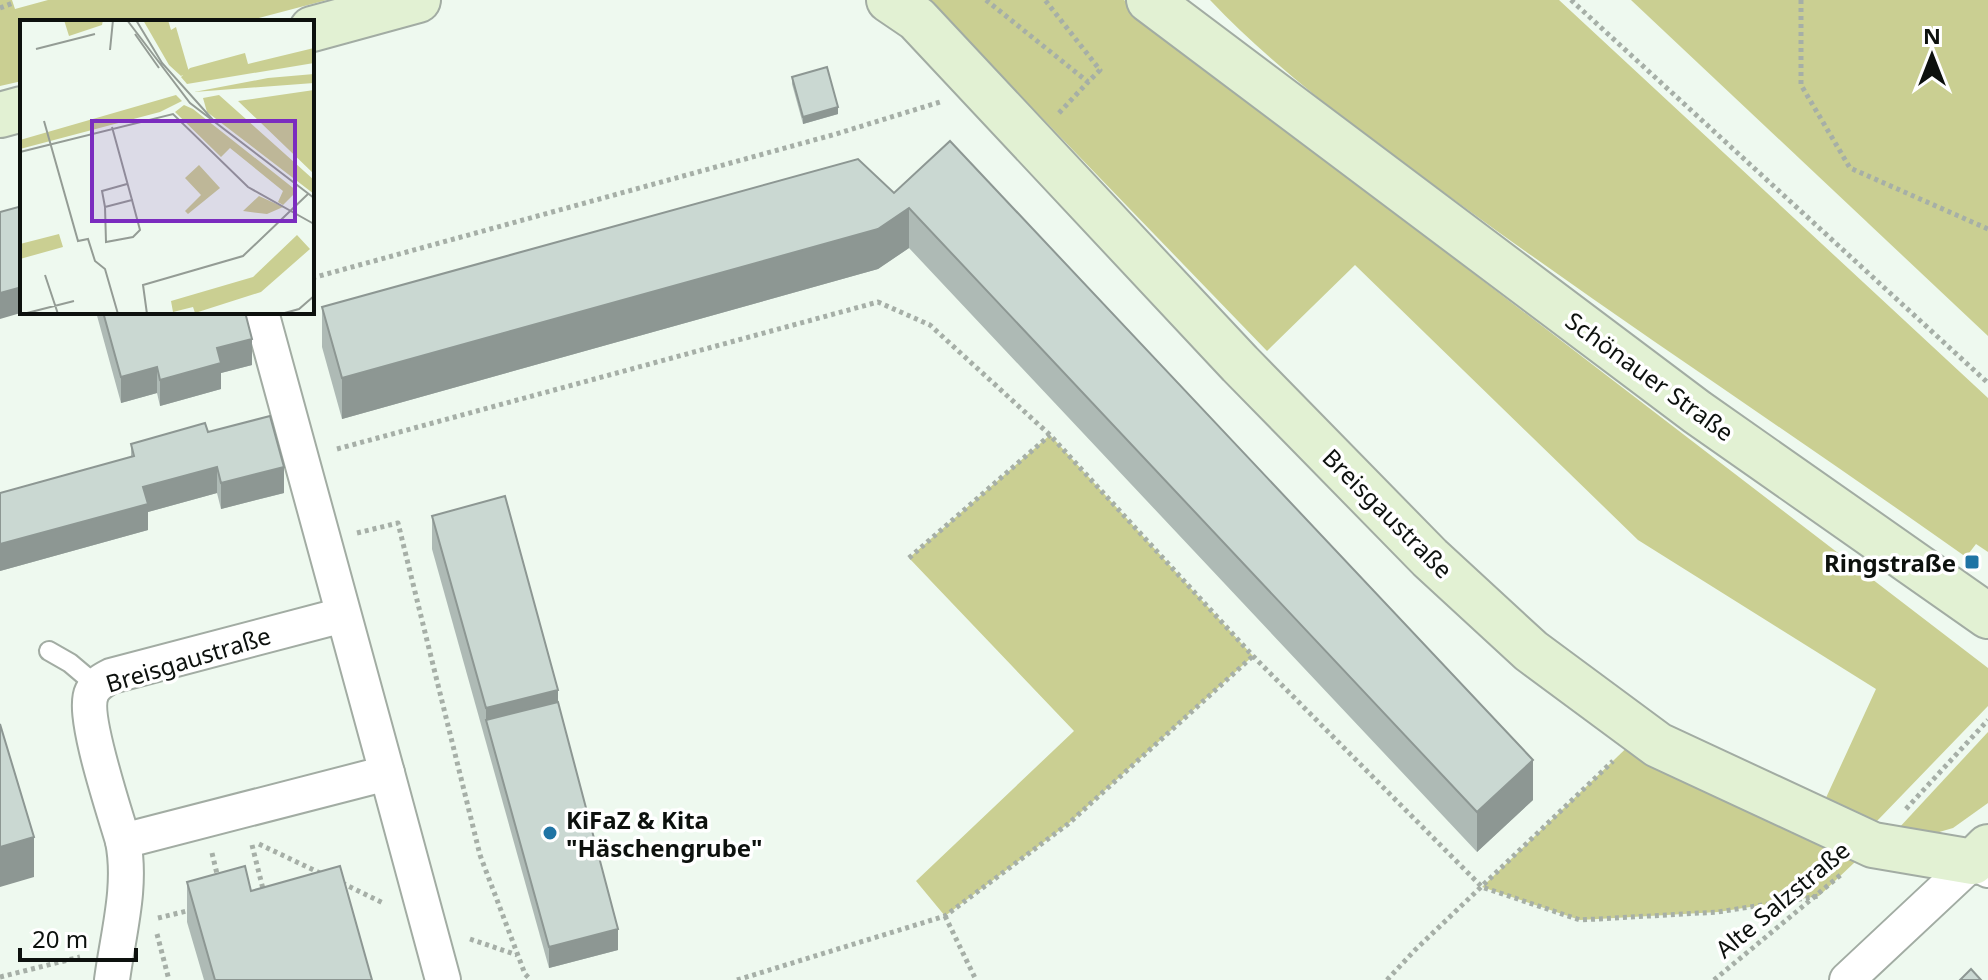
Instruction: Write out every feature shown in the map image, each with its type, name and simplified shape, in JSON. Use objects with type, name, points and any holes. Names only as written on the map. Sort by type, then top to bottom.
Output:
[{"type":"street","points":[[314,28],[418,0]]},
{"type":"street","name":"Breisgaustraße","points":[[889,0],[917,19],[1240,364],[1430,558],[1531,651],[1658,745],[1873,845],[1983,860]]},
{"type":"street","name":"Schönauer Straße","points":[[1149,0],[1697,412],[1988,616]]},
{"type":"street","name":"Schönauer Straße","points":[[1196,0],[1318,129]]},
{"type":"street","points":[[0,115],[20,110]]},
{"type":"street","points":[[262,314],[443,980]]},
{"type":"street","name":"Breisgaustraße","points":[[113,969],[126,873],[123,841],[90,720],[90,696],[96,685],[111,676],[343,615]]},
{"type":"street","points":[[123,841],[387,773]]},
{"type":"street","points":[[1847,980],[1983,860]]},
{"type":"lane","points":[[49,651],[70,663],[96,685]]},
{"type":"path","points":[[986,0],[1088,82],[1100,70],[1045,0]]},
{"type":"path","points":[[1571,0],[1988,383]]},
{"type":"path","points":[[1801,0],[1801,85],[1850,168],[1988,229]]},
{"type":"path","points":[[0,8],[13,3]]},
{"type":"path","points":[[314,277],[836,134],[983,89]]},
{"type":"path","points":[[301,458],[878,302],[930,325],[1050,435],[1253,656],[1482,887],[1580,920],[1718,912],[1819,896]]},
{"type":"path","points":[[909,558],[1050,435]]},
{"type":"path","points":[[323,541],[398,523],[480,855],[525,974],[531,980]]},
{"type":"path","points":[[737,980],[945,916],[1068,824],[1253,656]]},
{"type":"path","name":"Alte Salzstraße","points":[[1714,980],[1819,896],[1873,845],[1988,720]]},
{"type":"path","points":[[1387,980],[1641,734]]},
{"type":"path","points":[[205,820],[220,889]]},
{"type":"path","points":[[265,897],[251,840],[428,924],[518,956]]},
{"type":"path","points":[[121,919],[154,919],[195,909]]},
{"type":"path","points":[[945,916],[976,980]]},
{"type":"path","points":[[160,943],[169,980]]},
{"type":"path","points":[[0,977],[85,956],[113,969]]},
{"type":"green space","points":[[0,0],[12,0],[15,9],[48,0],[327,0],[252,20],[20,20],[20,81],[0,86]]},
{"type":"green space","points":[[928,0],[1124,0],[1237,92],[1988,668],[1988,706],[1877,821],[1825,800],[1876,689],[1638,540],[1355,265],[1267,351]]},
{"type":"green space","points":[[1210,0],[1559,0],[1988,398],[1988,552],[1976,544],[1966,557],[1530,254],[1334,111],[1270,58]]},
{"type":"green space","points":[[1631,0],[1988,0],[1988,336]]},
{"type":"green space","points":[[1050,435],[1253,656],[1068,824],[945,916],[916,881],[1074,731],[909,558]]},
{"type":"green space","points":[[1988,732],[1988,803],[1953,828],[1929,835],[1898,829]]},
{"type":"green space","points":[[1641,734],[1873,845],[1819,896],[1718,912],[1580,920],[1482,887]]},
{"type":"building","points":[[827,67],[838,107],[803,117],[792,77]]},
{"type":"building","points":[[950,141],[1533,760],[1477,812],[909,208],[878,229],[342,378],[322,307],[858,159],[894,193]]},
{"type":"building","points":[[20,207],[20,288],[0,293],[0,212]]},
{"type":"building","points":[[104,314],[246,314],[252,339],[217,348],[221,363],[160,380],[157,367],[121,377]]},
{"type":"building","points":[[270,416],[284,467],[221,483],[217,467],[143,487],[148,504],[0,544],[0,493],[134,456],[131,444],[205,423],[208,432]]},
{"type":"building","points":[[505,496],[558,690],[486,708],[432,516]]},
{"type":"building","points":[[558,702],[618,929],[549,947],[486,720]]},
{"type":"building","points":[[0,724],[34,837],[0,847]]},
{"type":"building","points":[[245,866],[251,891],[340,866],[372,980],[215,980],[187,882]]},
{"type":"building","points":[[1971,969],[1981,980],[1960,980]]},
{"type":"place","name":"Ringstraße","points":[[1972,562]]},
{"type":"place","name":"KiFaZ & Kita \"Häschengrube\"","points":[[550,833]]}]
